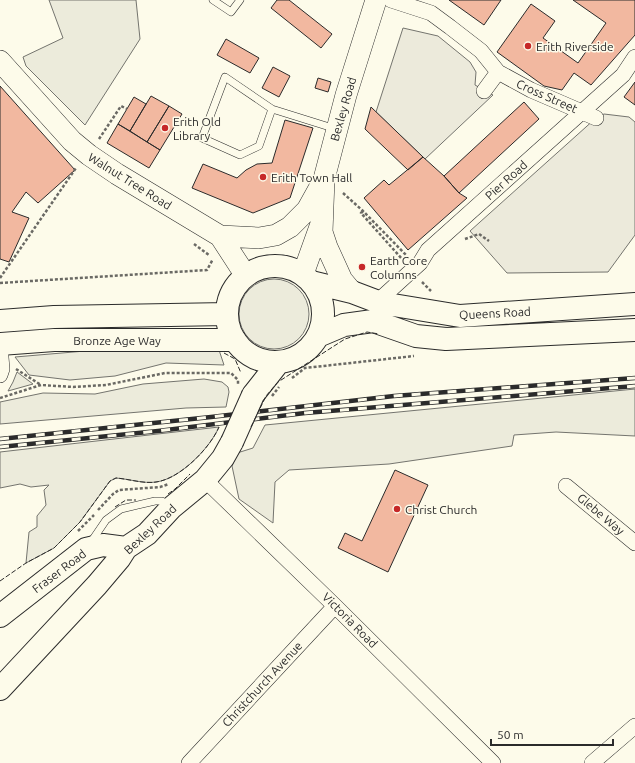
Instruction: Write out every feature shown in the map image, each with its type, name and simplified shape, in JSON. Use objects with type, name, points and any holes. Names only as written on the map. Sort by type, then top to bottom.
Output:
[{"type":"main road","points":[[264,267],[284,267],[307,278],[318,293],[322,302],[323,319],[318,336],[308,349],[294,358],[284,371],[263,361],[242,347],[229,328],[227,314],[229,300],[236,287],[246,276],[264,267]]},
{"type":"main road","name":"Queens Road","points":[[307,278],[352,292],[377,302],[460,316],[635,304]]},
{"type":"main road","name":"Bronze Age Way","points":[[9,320],[54,317],[227,314]]},
{"type":"main road","name":"Queens Road","points":[[318,336],[344,325],[373,321],[416,336],[446,339],[635,330]]},
{"type":"main road","name":"Bronze Age Way","points":[[6,344],[54,340],[242,347]]},
{"type":"main road","name":"Bexley Road","points":[[0,689],[97,585],[119,559],[126,548],[146,534],[171,508],[205,480],[223,458],[232,442],[251,367],[242,347]]},
{"type":"main road","name":"Bexley Road","points":[[245,387],[284,371]]},
{"type":"main road","name":"Fraser Road","points":[[0,616],[86,549],[103,545],[126,548]]},
{"type":"street","name":"Bexley Road","points":[[352,292],[342,280],[322,232],[324,179],[336,129],[376,0]]},
{"type":"street","name":"Cross Street","points":[[391,0],[431,13],[481,51],[498,72],[531,90],[596,118]]},
{"type":"street","name":"Pier Road","points":[[377,302],[407,266],[420,264],[428,250],[623,74],[635,57]]},
{"type":"street","name":"Walnut Tree Road","points":[[0,61],[72,141],[89,155],[116,174],[220,236],[246,276]]},
{"type":"street","points":[[484,91],[498,72]]},
{"type":"street","points":[[220,236],[259,238],[276,235],[290,227],[307,210],[324,179]]},
{"type":"street","name":"Bexley Road","points":[[307,278],[322,221]]},
{"type":"street","points":[[0,375],[6,344]]},
{"type":"street","name":"Victoria Road","points":[[205,480],[335,606],[493,763]]},
{"type":"street","name":"Glebe Way","points":[[566,486],[635,543]]},
{"type":"street","name":"Christchurch Avenue","points":[[189,763],[335,606]]},
{"type":"street","points":[[592,763],[635,726]]},
{"type":"lane","points":[[213,0],[231,12],[240,0]]},
{"type":"lane","points":[[272,109],[260,146],[240,155],[202,138],[225,77],[272,109],[336,129]]},
{"type":"lane","points":[[86,549],[104,523],[121,509],[155,501],[162,501],[171,508]]},
{"type":"path","points":[[89,155],[121,106],[127,109]]},
{"type":"path","points":[[0,278],[73,172]]},
{"type":"path","points":[[324,179],[342,184],[341,191],[408,256],[414,251],[428,250]]},
{"type":"path","points":[[363,211],[361,213],[435,296]]},
{"type":"path","points":[[0,283],[206,270],[214,258],[191,242]]},
{"type":"path","points":[[284,371],[421,355]]},
{"type":"path","points":[[14,368],[41,385]]},
{"type":"path","points":[[0,398],[41,385],[73,387],[106,385],[166,373],[231,374],[245,387]]},
{"type":"path","points":[[279,387],[284,384]]},
{"type":"shaded area","points":[[49,0],[136,0],[140,39],[85,125],[26,66],[23,57],[63,38]]},
{"type":"shaded area","points":[[403,28],[438,36],[470,62],[476,72],[475,85],[493,95],[425,159],[376,112]]},
{"type":"shaded area","points":[[604,114],[629,117],[635,122],[635,235],[608,272],[507,273],[470,231],[596,118]]},
{"type":"shaded area","points":[[274,279],[287,282],[299,289],[306,301],[309,314],[306,327],[299,339],[287,346],[274,349],[261,346],[249,339],[242,327],[239,314],[242,301],[249,289],[261,282]]},
{"type":"shaded area","points":[[97,350],[219,350],[224,365],[166,363],[115,376],[70,380],[29,375],[15,357]]},
{"type":"shaded area","points":[[17,372],[33,384],[8,391],[13,382]]},
{"type":"shaded area","points":[[204,379],[222,382],[228,387],[229,392],[226,407],[186,408],[0,424],[0,402],[43,393],[95,394],[143,384]]},
{"type":"shaded area","points":[[635,389],[635,436],[556,432],[514,435],[512,446],[389,464],[289,470],[275,482],[273,523],[239,499],[232,466],[237,453],[253,448],[265,425]]},
{"type":"shaded area","points":[[219,427],[209,444],[193,461],[184,469],[165,480],[156,482],[141,482],[116,478],[110,481],[80,522],[54,548],[26,563],[29,532],[37,527],[37,516],[46,505],[44,490],[49,485],[31,487],[20,484],[0,488],[0,452]]},
{"type":"building","points":[[277,0],[289,0],[332,34],[321,48],[271,8]]},
{"type":"building","points":[[449,0],[501,0],[484,25]]},
{"type":"building","name":"Erith Riverside","points":[[573,0],[635,0],[635,35],[591,85],[574,73],[562,90],[544,86],[497,52],[531,4],[555,21],[543,38],[578,63],[606,23]]},
{"type":"building","points":[[226,39],[259,58],[250,73],[217,55]]},
{"type":"building","points":[[273,67],[290,76],[279,97],[262,88]]},
{"type":"building","points":[[318,78],[331,82],[328,92],[315,88]]},
{"type":"building","points":[[635,82],[635,105],[624,97]]},
{"type":"building","points":[[0,86],[75,170],[38,203],[26,192],[12,212],[29,218],[9,262],[0,259]]},
{"type":"building","points":[[151,96],[169,106],[147,142],[130,131]]},
{"type":"building","points":[[134,97],[146,104],[130,131],[118,124]]},
{"type":"building","points":[[524,102],[539,119],[459,193],[444,176]]},
{"type":"building","name":"Erith Old Library","points":[[169,106],[182,114],[160,150],[147,142]]},
{"type":"building","points":[[371,107],[423,157],[408,170],[365,129]]},
{"type":"building","points":[[285,120],[313,128],[290,198],[253,213],[192,188],[203,164],[237,178],[246,170],[257,164],[272,163]]},
{"type":"building","points":[[118,124],[160,150],[149,168],[107,143]]},
{"type":"building","points":[[423,157],[444,176],[459,193],[467,198],[408,250],[364,198],[384,180],[389,185]]},
{"type":"building","name":"Christ Church","points":[[395,470],[428,485],[388,572],[338,548],[345,533],[362,541]]},
{"type":"railway","points":[[0,439],[394,396],[635,378]]},
{"type":"railway","points":[[0,447],[158,431],[305,413],[635,386]]},
{"type":"fence","points":[[251,427],[266,396],[278,382],[345,339],[367,332],[379,334]]},
{"type":"fence","points":[[224,353],[235,359],[241,373]]},
{"type":"fence","points":[[0,581],[26,563],[54,548],[80,522],[110,481],[116,478],[141,482],[156,482],[165,480],[184,469],[193,461],[209,444],[219,427]]},
{"type":"fence","points":[[168,494],[190,474]]},
{"type":"fence","points":[[115,507],[126,500],[136,500]]},
{"type":"place","name":"Erith Riverside","points":[[528,46]]},
{"type":"place","name":"Erith Old Library","points":[[165,128]]},
{"type":"place","name":"Erith Town Hall","points":[[263,177]]},
{"type":"place","name":"Earth Core Columns","points":[[362,267]]},
{"type":"place","name":"Christ Church","points":[[397,509]]}]
